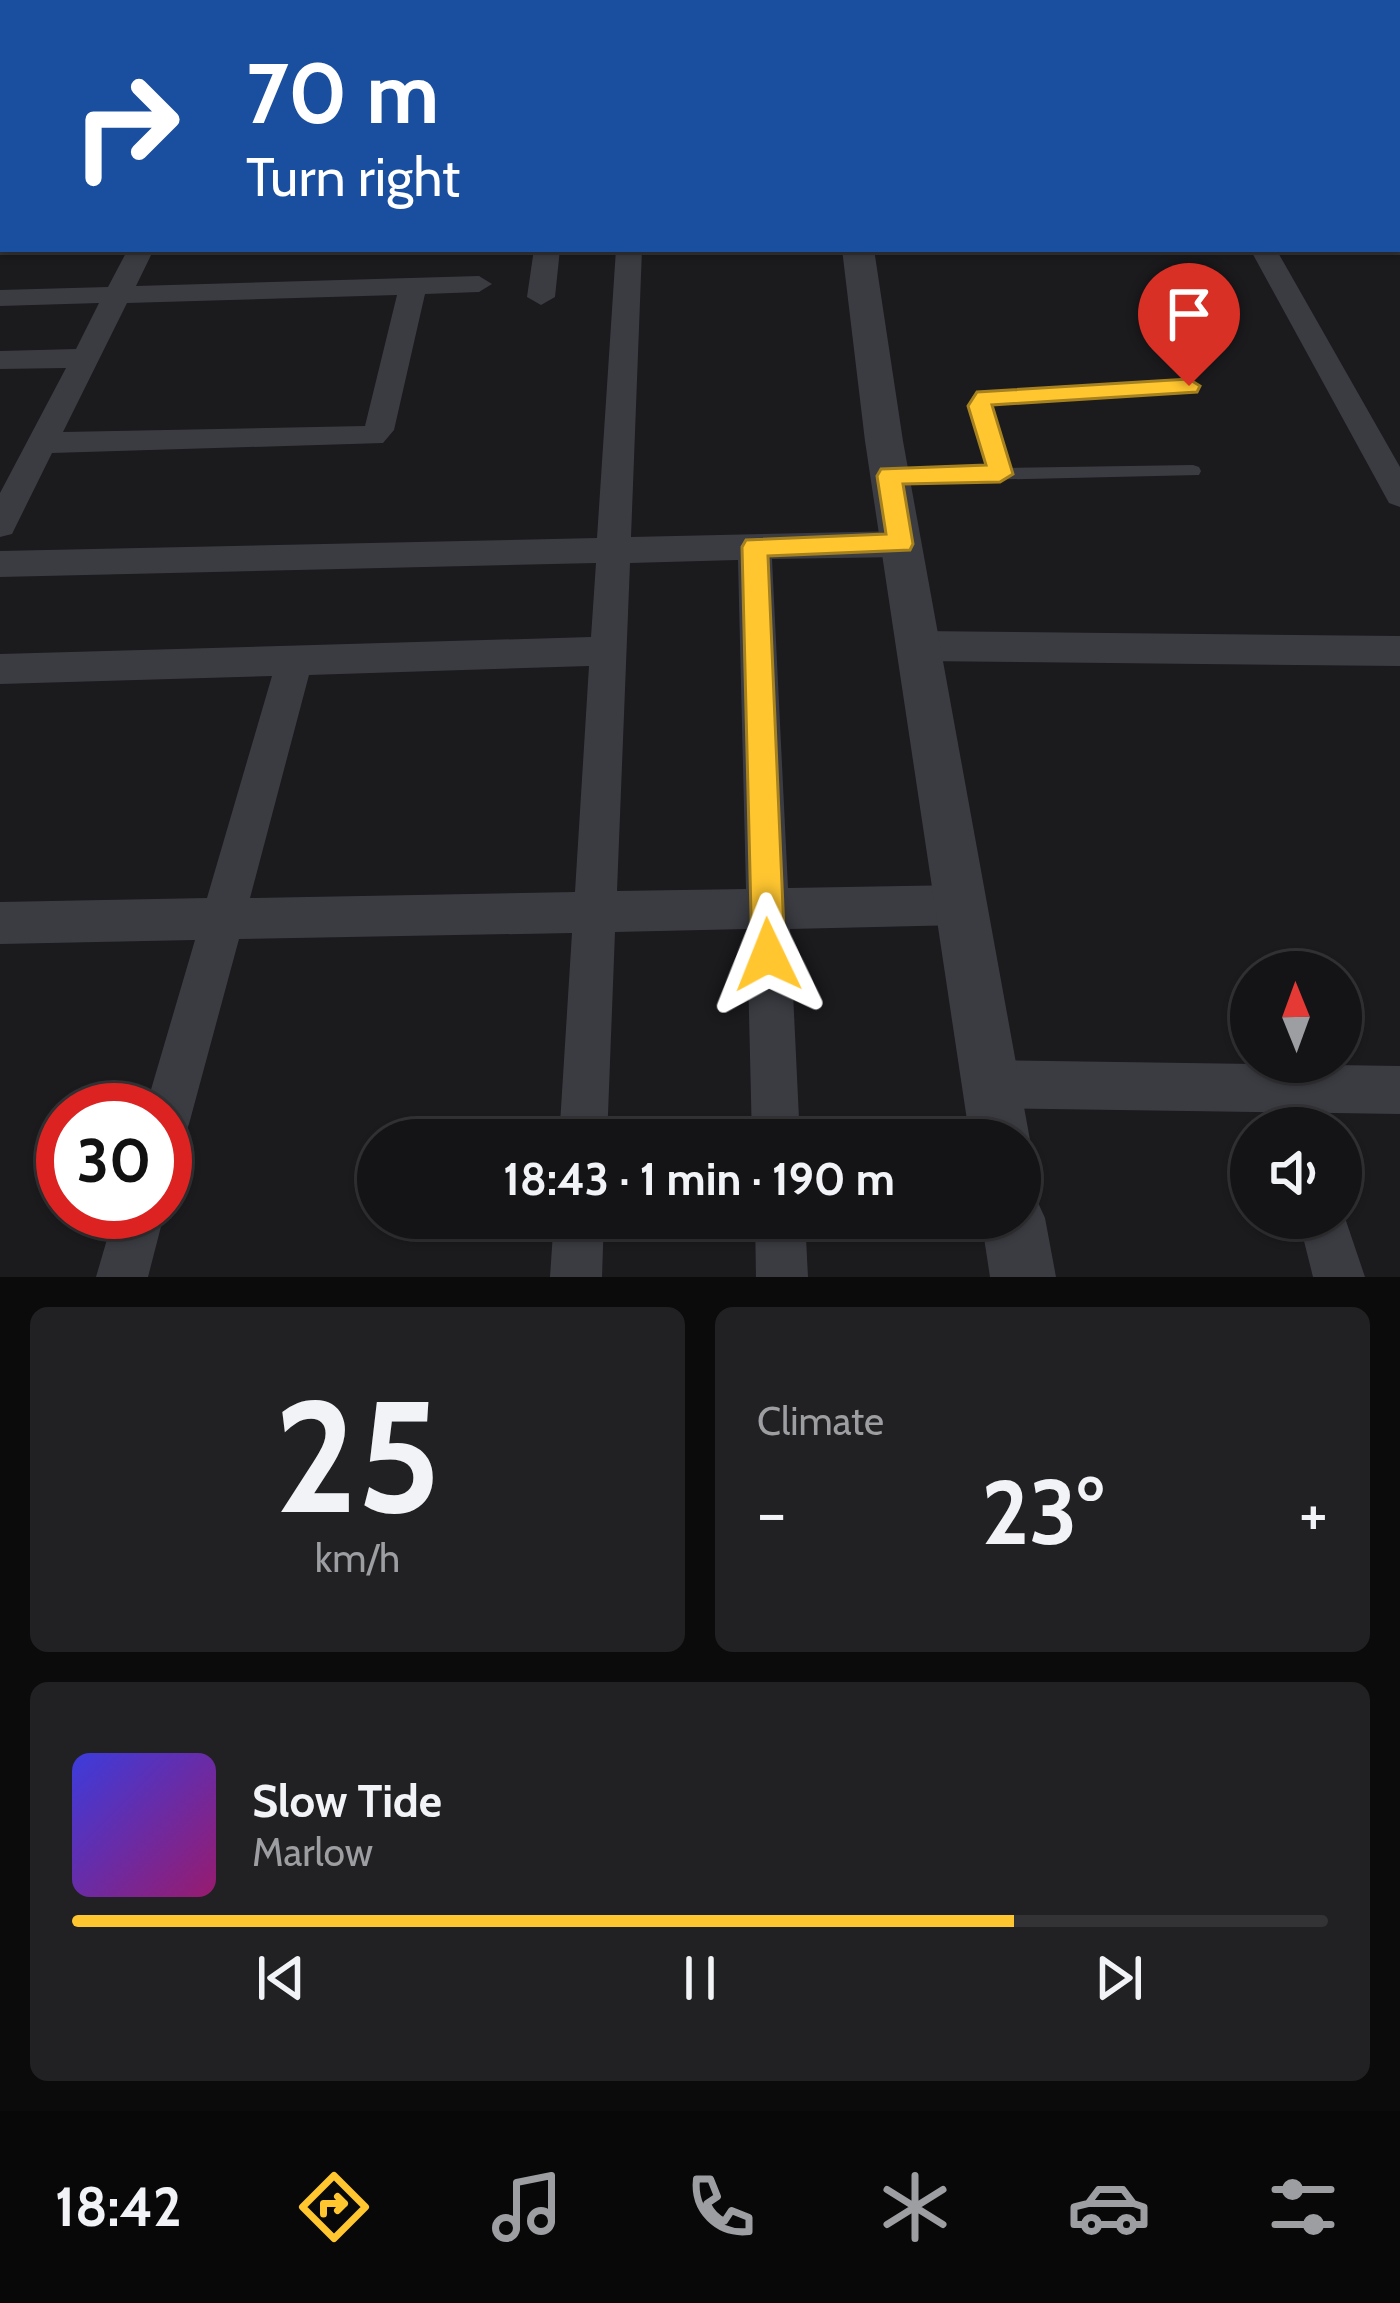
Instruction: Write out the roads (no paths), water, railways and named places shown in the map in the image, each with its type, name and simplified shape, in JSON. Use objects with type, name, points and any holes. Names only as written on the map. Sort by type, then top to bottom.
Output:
[{"type":"street","points":[[0,525],[139,252]]},
{"type":"street","points":[[541,297],[547,252]]},
{"type":"street","points":[[584,1119],[629,252]]},
{"type":"street","points":[[858,252],[889,476],[996,1119]]},
{"type":"street","points":[[1265,252],[1400,495]]},
{"type":"street","points":[[0,298],[479,284]]},
{"type":"street","points":[[42,442],[372,436],[379,430],[413,286]]},
{"type":"street","points":[[0,360],[85,358]]},
{"type":"street","points":[[0,564],[901,544]]},
{"type":"street","points":[[755,547],[775,1119]]},
{"type":"street","points":[[918,646],[1400,651]]},
{"type":"street","points":[[1,670],[608,651]]},
{"type":"street","points":[[176,1083],[295,660]]},
{"type":"street","points":[[0,923],[961,905]]},
{"type":"street","points":[[990,1084],[1400,1090]]},
{"type":"street","points":[[122,1277],[133,1239]]},
{"type":"street","points":[[576,1277],[578,1239]]},
{"type":"street","points":[[781,1239],[782,1277]]},
{"type":"street","points":[[1017,1239],[1023,1277]]},
{"type":"street","points":[[1328,1239],[1339,1277]]},
{"type":"lane","points":[[1000,474],[979,406],[985,398],[1189,386]]},
{"type":"lane","points":[[889,476],[1192,472]]}]
